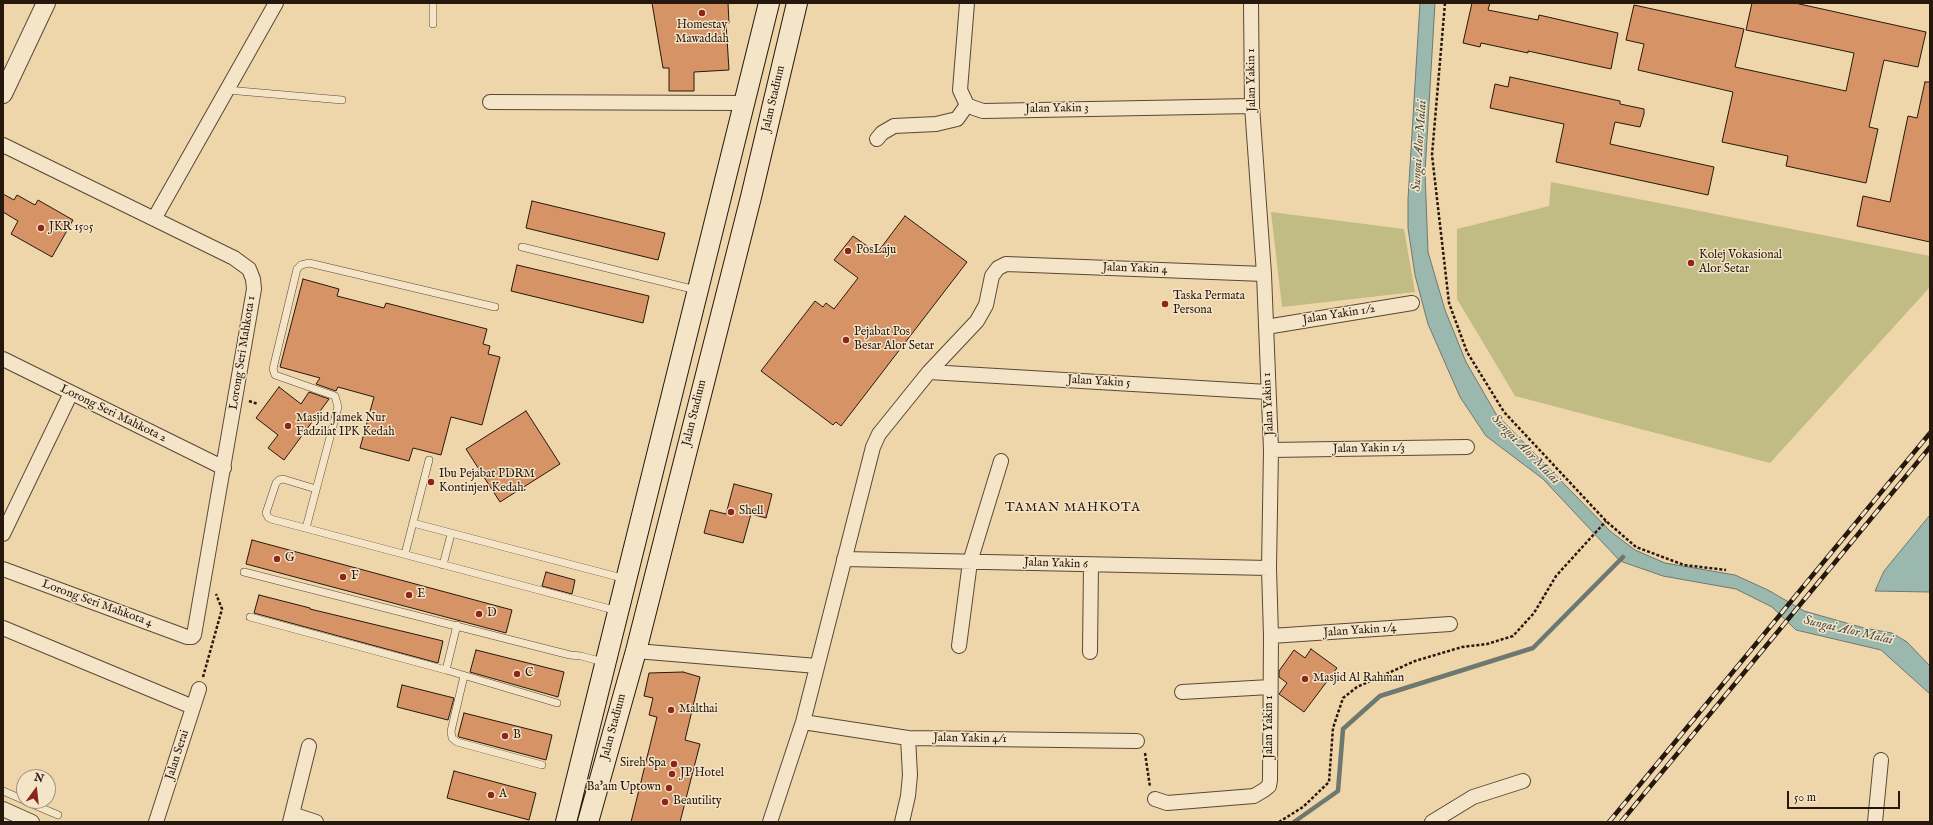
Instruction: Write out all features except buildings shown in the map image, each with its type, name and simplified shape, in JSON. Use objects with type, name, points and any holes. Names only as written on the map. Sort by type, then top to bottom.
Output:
[{"type":"main road","name":"Jalan Stadium","points":[[566,822],[769,3]]},
{"type":"main road","name":"Jalan Stadium","points":[[588,822],[636,651],[677,484],[751,197],[797,3]]},
{"type":"street","points":[[3,94],[46,3]]},
{"type":"street","points":[[154,219],[276,3]]},
{"type":"street","points":[[877,140],[882,133],[894,126],[936,124],[957,119],[967,105],[960,90],[967,3]]},
{"type":"street","name":"Jalan Yakin 1","points":[[1155,799],[1167,803],[1254,796],[1269,786],[1270,780],[1271,636],[1269,568],[1271,450],[1264,274],[1252,106],[1251,3]]},
{"type":"street","points":[[490,102],[744,103]]},
{"type":"street","name":"Jalan Yakin 3","points":[[967,105],[984,111],[1252,106]]},
{"type":"street","name":"Lorong Seri Mahkota 1","points":[[3,145],[234,258],[249,269],[253,279],[253,301],[195,632],[192,637]]},
{"type":"street","name":"Jalan Yakin 4","points":[[929,372],[977,321],[986,305],[992,276],[998,268],[1006,264],[1264,274]]},
{"type":"street","name":"Jalan Yakin 1/2","points":[[1266,327],[1412,303]]},
{"type":"street","name":"Lorong Seri Mahkota 2","points":[[3,359],[224,468]]},
{"type":"street","points":[[770,822],[803,722],[873,447],[884,428],[929,372]]},
{"type":"street","name":"Jalan Yakin 5","points":[[929,372],[1268,392]]},
{"type":"street","points":[[3,534],[71,393]]},
{"type":"street","name":"Jalan Yakin 1/3","points":[[1271,450],[1466,447]]},
{"type":"street","points":[[960,646],[970,562],[1000,461]]},
{"type":"street","name":"Jalan Yakin 6","points":[[844,559],[1269,568]]},
{"type":"street","points":[[1090,652],[1091,565]]},
{"type":"street","name":"Lorong Seri Mahkota 4","points":[[3,569],[187,637],[192,637]]},
{"type":"street","name":"Jalan Yakin 1/4","points":[[1271,636],[1450,624]]},
{"type":"street","points":[[3,628],[194,707]]},
{"type":"street","points":[[636,651],[817,666]]},
{"type":"street","points":[[1182,692],[1270,687]]},
{"type":"street","name":"Jalan Serai","points":[[156,822],[199,689]]},
{"type":"street","name":"Jalan Yakin 4/1","points":[[803,722],[908,738],[1137,741]]},
{"type":"street","points":[[902,822],[908,796],[910,776],[908,738]]},
{"type":"street","points":[[309,746],[291,818],[316,822]]},
{"type":"street","points":[[1875,822],[1881,760]]},
{"type":"street","points":[[1432,822],[1473,797],[1523,781]]},
{"type":"street","points":[[3,809],[32,822]]},
{"type":"lane","points":[[433,3],[433,24]]},
{"type":"lane","points":[[227,90],[342,100]]},
{"type":"lane","points":[[522,247],[698,291]]},
{"type":"lane","points":[[306,528],[338,407],[335,396],[330,393],[275,375],[273,368],[297,269],[301,265],[308,263],[494,307]]},
{"type":"lane","points":[[405,554],[429,460]]},
{"type":"lane","points":[[316,489],[283,479],[279,480],[276,483],[266,513],[271,520],[618,611]]},
{"type":"lane","points":[[413,523],[626,580]]},
{"type":"lane","points":[[443,564],[451,534]]},
{"type":"lane","points":[[244,572],[570,655],[606,662]]},
{"type":"lane","points":[[250,617],[446,670],[557,703]]},
{"type":"lane","points":[[446,670],[457,625]]},
{"type":"lane","points":[[464,676],[450,731],[452,738],[457,742],[542,765]]},
{"type":"lane","points":[[3,791],[16,797]]},
{"type":"lane","points":[[44,809],[58,815]]},
{"type":"path","points":[[1445,3],[1432,155],[1449,303],[1467,352],[1504,412],[1605,522],[1636,546],[1684,565],[1726,570]]},
{"type":"path","points":[[1279,822],[1303,807],[1329,782],[1333,728],[1343,698],[1357,687],[1415,661],[1462,647],[1487,644],[1513,636],[1534,613],[1556,576],[1605,522]]},
{"type":"path","points":[[199,689],[222,609],[206,571]]},
{"type":"path","points":[[1137,741],[1143,746],[1151,793],[1155,799]]},
{"type":"shaded area","points":[[1551,182],[1930,256],[1930,287],[1770,463],[1515,396],[1457,299],[1457,229],[1549,206]]},
{"type":"shaded area","points":[[1271,212],[1404,229],[1415,292],[1282,307]]},
{"type":"water","name":"Sungai Alor Malai","points":[[1420,3],[1435,3],[1425,172],[1428,252],[1445,310],[1466,362],[1496,414],[1610,531],[1635,550],[1665,563],[1735,575],[1768,590],[1804,611],[1864,628],[1892,633],[1907,642],[1930,666],[1930,694],[1881,650],[1796,630],[1772,607],[1736,589],[1663,576],[1620,561],[1543,479],[1486,436],[1460,397],[1428,324],[1415,275],[1408,228],[1408,199]]},
{"type":"water","points":[[1930,515],[1930,592],[1875,591],[1884,571]]},
{"type":"waterway","points":[[1294,822],[1338,791],[1343,729],[1380,696],[1533,648],[1623,557]]},
{"type":"railway","points":[[1609,822],[1930,433]]},
{"type":"railway","points":[[1621,822],[1930,447]]},
{"type":"place","name":"Homestay Mawaddah","points":[[702,13]]},
{"type":"place","name":"JKR 1505","points":[[41,228]]},
{"type":"place","name":"PosLaju","points":[[848,251]]},
{"type":"place","name":"Kolej Vokasional Alor Setar","points":[[1691,263]]},
{"type":"place","name":"Taska Permata Persona","points":[[1165,304]]},
{"type":"place","name":"Pejabat Pos Besar Alor Setar","points":[[846,340]]},
{"type":"place","name":"Masjid Jamek Nur Fadzilat IPK Kedah","points":[[288,426]]},
{"type":"place","name":"Ibu Pejabat PDRM Kontinjen Kedah.","points":[[431,482]]},
{"type":"place","name":"Shell","points":[[731,512]]},
{"type":"place","name":"G","points":[[277,559]]},
{"type":"place","name":"F","points":[[343,577]]},
{"type":"place","name":"E","points":[[409,595]]},
{"type":"place","name":"D","points":[[479,614]]},
{"type":"place","name":"C","points":[[517,674]]},
{"type":"place","name":"Masjid Al Rahman","points":[[1305,679]]},
{"type":"place","name":"Malthai","points":[[671,710]]},
{"type":"place","name":"B","points":[[505,736]]},
{"type":"place","name":"Sireh Spa","points":[[674,764]]},
{"type":"place","name":"JP Hotel","points":[[672,774]]},
{"type":"place","name":"Ba'am Uptown","points":[[669,788]]},
{"type":"place","name":"A","points":[[491,795]]},
{"type":"place","name":"Beautility","points":[[665,802]]},
{"type":"district","name":"TAMAN MAHKOTA","points":[[1073,508]]}]
